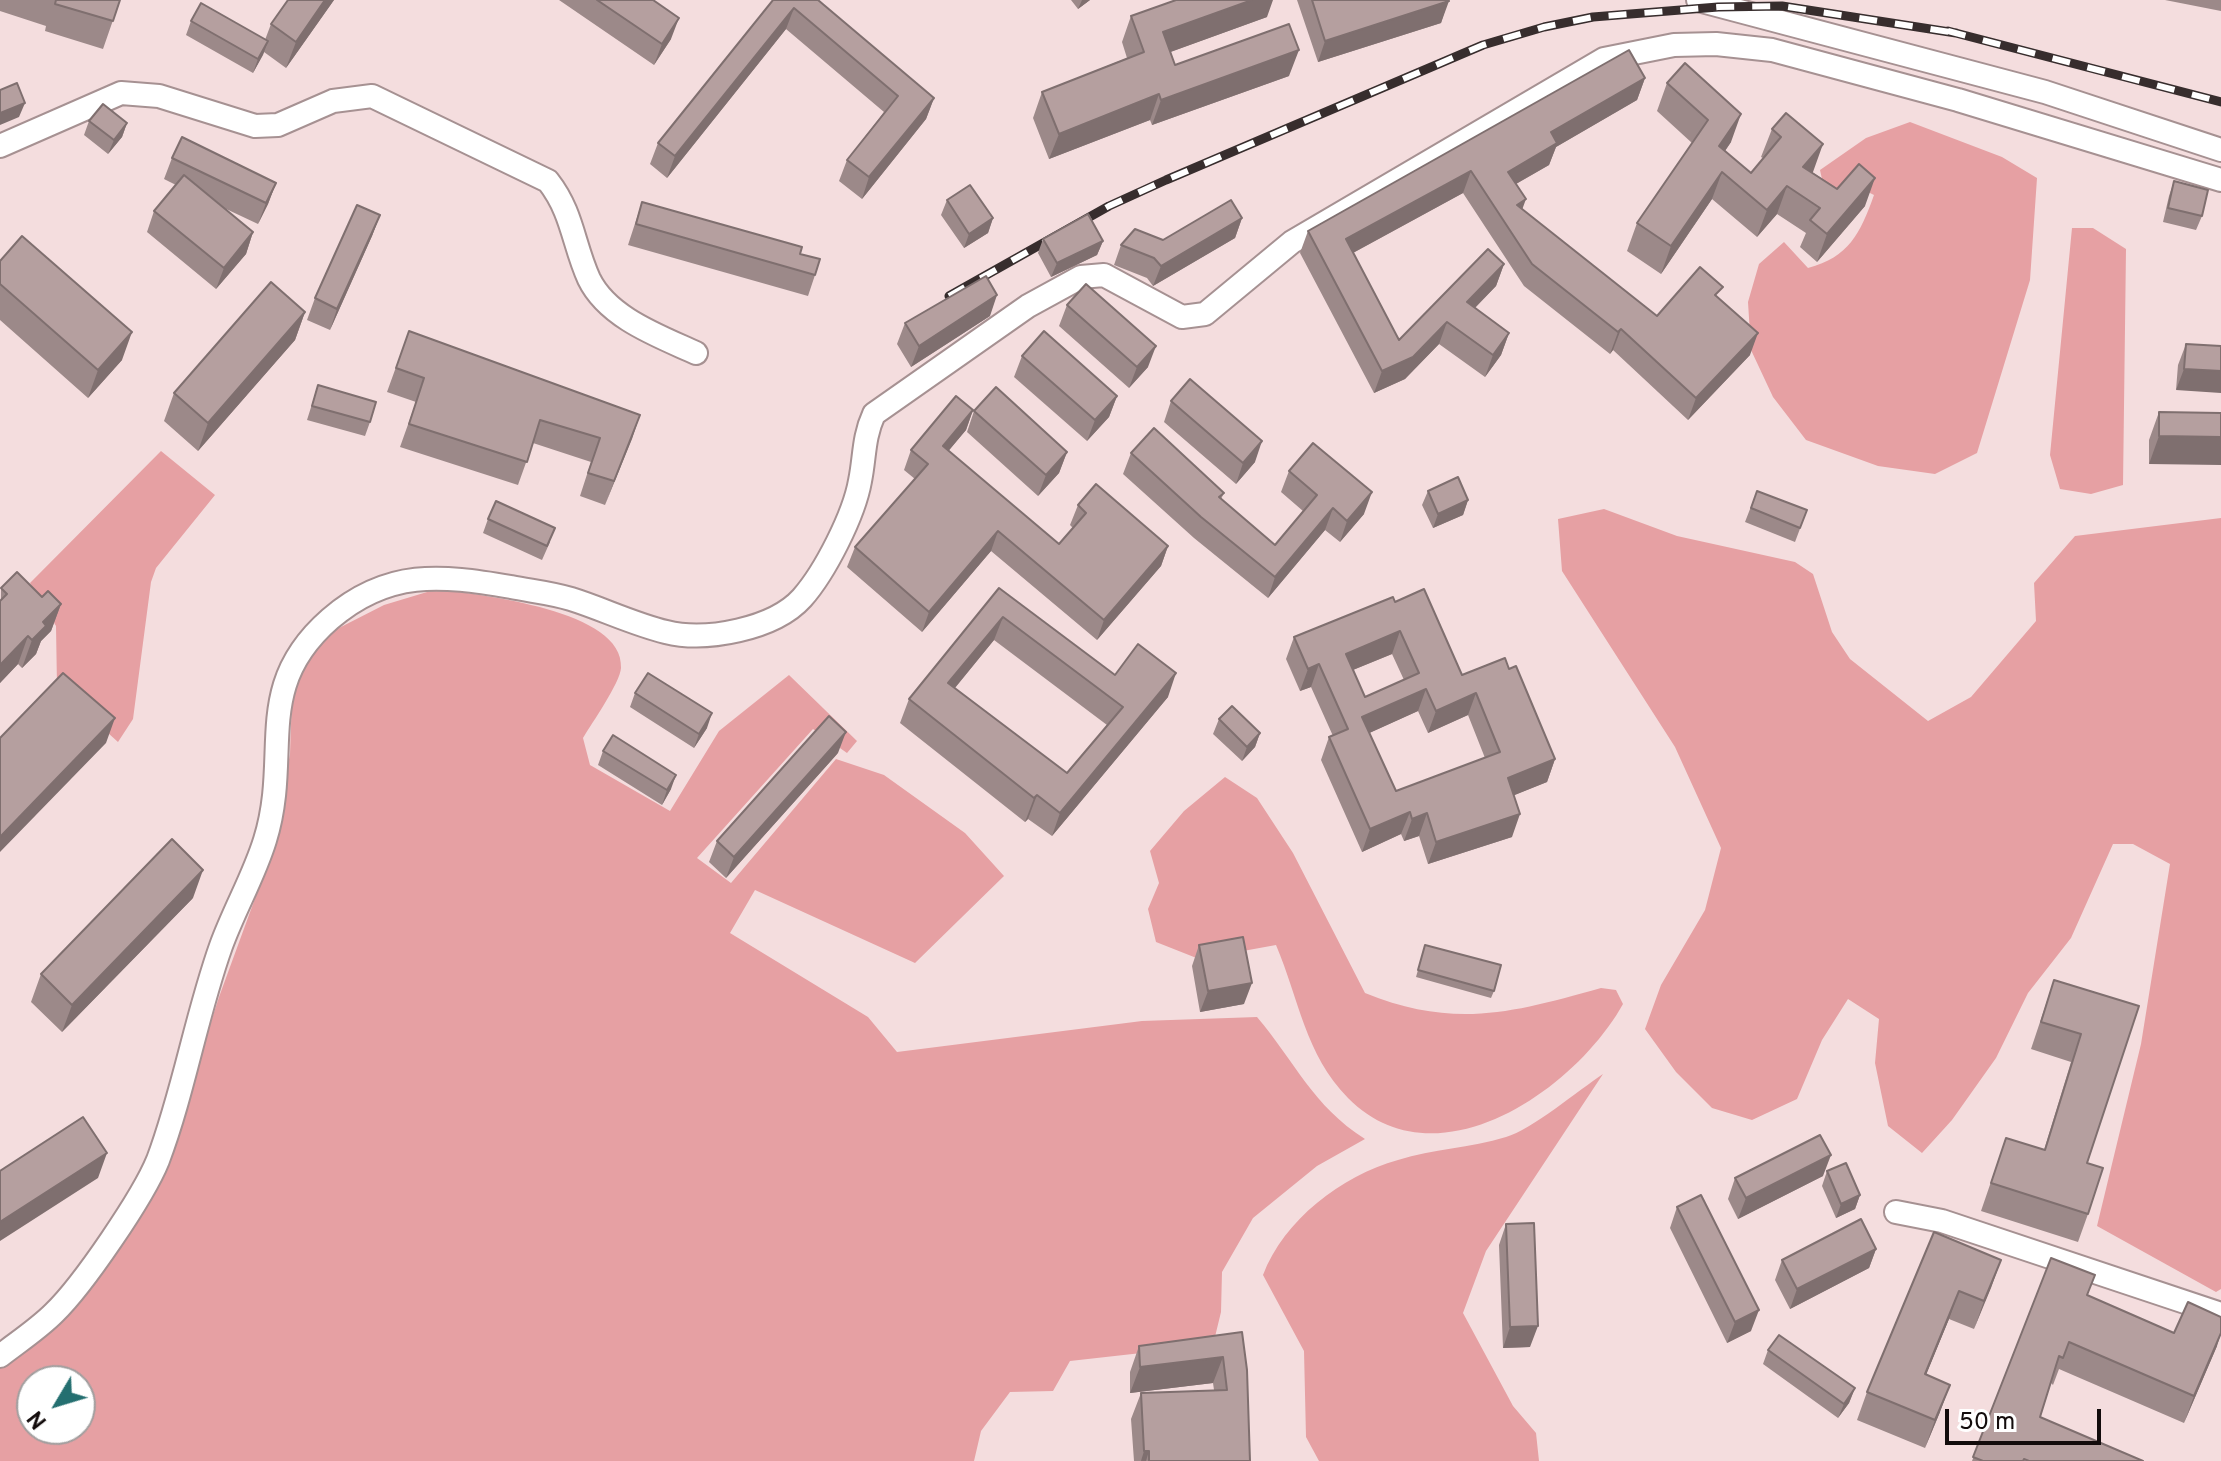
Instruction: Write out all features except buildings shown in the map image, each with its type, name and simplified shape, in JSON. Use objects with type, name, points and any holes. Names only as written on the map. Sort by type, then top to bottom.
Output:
[{"type":"street","points":[[1698,0],[2045,92],[2221,150]]},
{"type":"street","points":[[0,1356],[67,1299],[157,1161],[221,946],[265,838],[275,783],[282,683],[295,658],[316,633],[356,599],[376,587],[408,578],[442,578],[567,597],[668,633],[696,634],[759,626],[779,617],[801,599],[818,576],[852,508],[860,481],[863,438],[874,414],[1028,306],[1081,277],[1104,275],[1182,317],[1205,314],[1292,242],[1604,59],[1674,45],[1716,44],[1772,50],[1958,100],[2221,180]]},
{"type":"street","points":[[0,146],[121,93],[159,96],[255,126],[278,125],[333,101],[372,96],[548,181],[564,202],[590,280],[612,308],[656,335],[696,353]]},
{"type":"street","points":[[1896,1212],[1942,1221],[2221,1314]]},
{"type":"shaded area","points":[[1910,122],[2002,157],[2037,178],[2030,280],[1977,453],[1935,474],[1878,466],[1806,440],[1773,397],[1751,350],[1748,302],[1759,264],[1784,242],[1808,268],[1834,257],[1851,242],[1869,209],[1874,195],[1850,183],[1825,193],[1820,170],[1866,138]]},
{"type":"shaded area","points":[[2072,228],[2093,228],[2126,249],[2123,485],[2091,494],[2060,489],[2050,455]]},
{"type":"shaded area","points":[[161,451],[215,495],[156,568],[151,582],[133,719],[118,742],[57,687],[56,626],[30,583]]},
{"type":"shaded area","points":[[1604,509],[1677,536],[1795,562],[1813,574],[1832,632],[1850,659],[1928,721],[1971,697],[2036,621],[2034,583],[2075,536],[2221,518],[2221,1289],[2216,1292],[2097,1226],[2141,1044],[2170,864],[2133,844],[2113,844],[2071,938],[2028,993],[1996,1058],[1952,1120],[1922,1153],[1888,1126],[1875,1063],[1879,1019],[1848,999],[1822,1040],[1797,1099],[1752,1120],[1712,1108],[1676,1072],[1645,1029],[1661,985],[1705,910],[1721,848],[1675,747],[1562,571],[1558,519]]},
{"type":"shaded area","points":[[437,589],[515,601],[576,619],[600,632],[616,648],[621,668],[611,693],[583,738],[590,765],[670,811],[719,731],[789,675],[857,741],[847,753],[813,729],[697,858],[731,883],[836,759],[884,775],[965,833],[1004,876],[915,963],[755,890],[730,933],[868,1017],[897,1052],[1142,1021],[1257,1017],[1318,1098],[1365,1139],[1317,1166],[1253,1218],[1222,1272],[1221,1312],[1213,1345],[1070,1361],[1053,1391],[1010,1392],[981,1431],[974,1461],[0,1461],[0,1367],[53,1327],[159,1182],[219,997],[272,852],[290,754],[292,695],[303,665],[335,630],[384,605]]},
{"type":"shaded area","points":[[1225,777],[1257,798],[1293,853],[1365,993],[1427,1011],[1455,1014],[1511,1010],[1601,988],[1616,990],[1623,1004],[1601,1036],[1572,1067],[1538,1095],[1500,1117],[1461,1130],[1421,1133],[1383,1123],[1348,1098],[1322,1063],[1304,1025],[1276,945],[1199,959],[1156,942],[1148,909],[1159,883],[1150,851],[1184,811]]},
{"type":"shaded area","points":[[1603,1074],[1486,1251],[1463,1313],[1513,1406],[1536,1433],[1539,1461],[1319,1461],[1306,1437],[1304,1351],[1263,1275],[1285,1236],[1317,1203],[1356,1177],[1411,1156],[1492,1141],[1516,1133]]},
{"type":"railway","points":[[949,296],[1109,206],[1166,180],[1483,45],[1544,27],[1593,17],[1718,7],[1782,6],[1956,33]]},
{"type":"railway","points":[[1948,31],[2221,102]]}]
